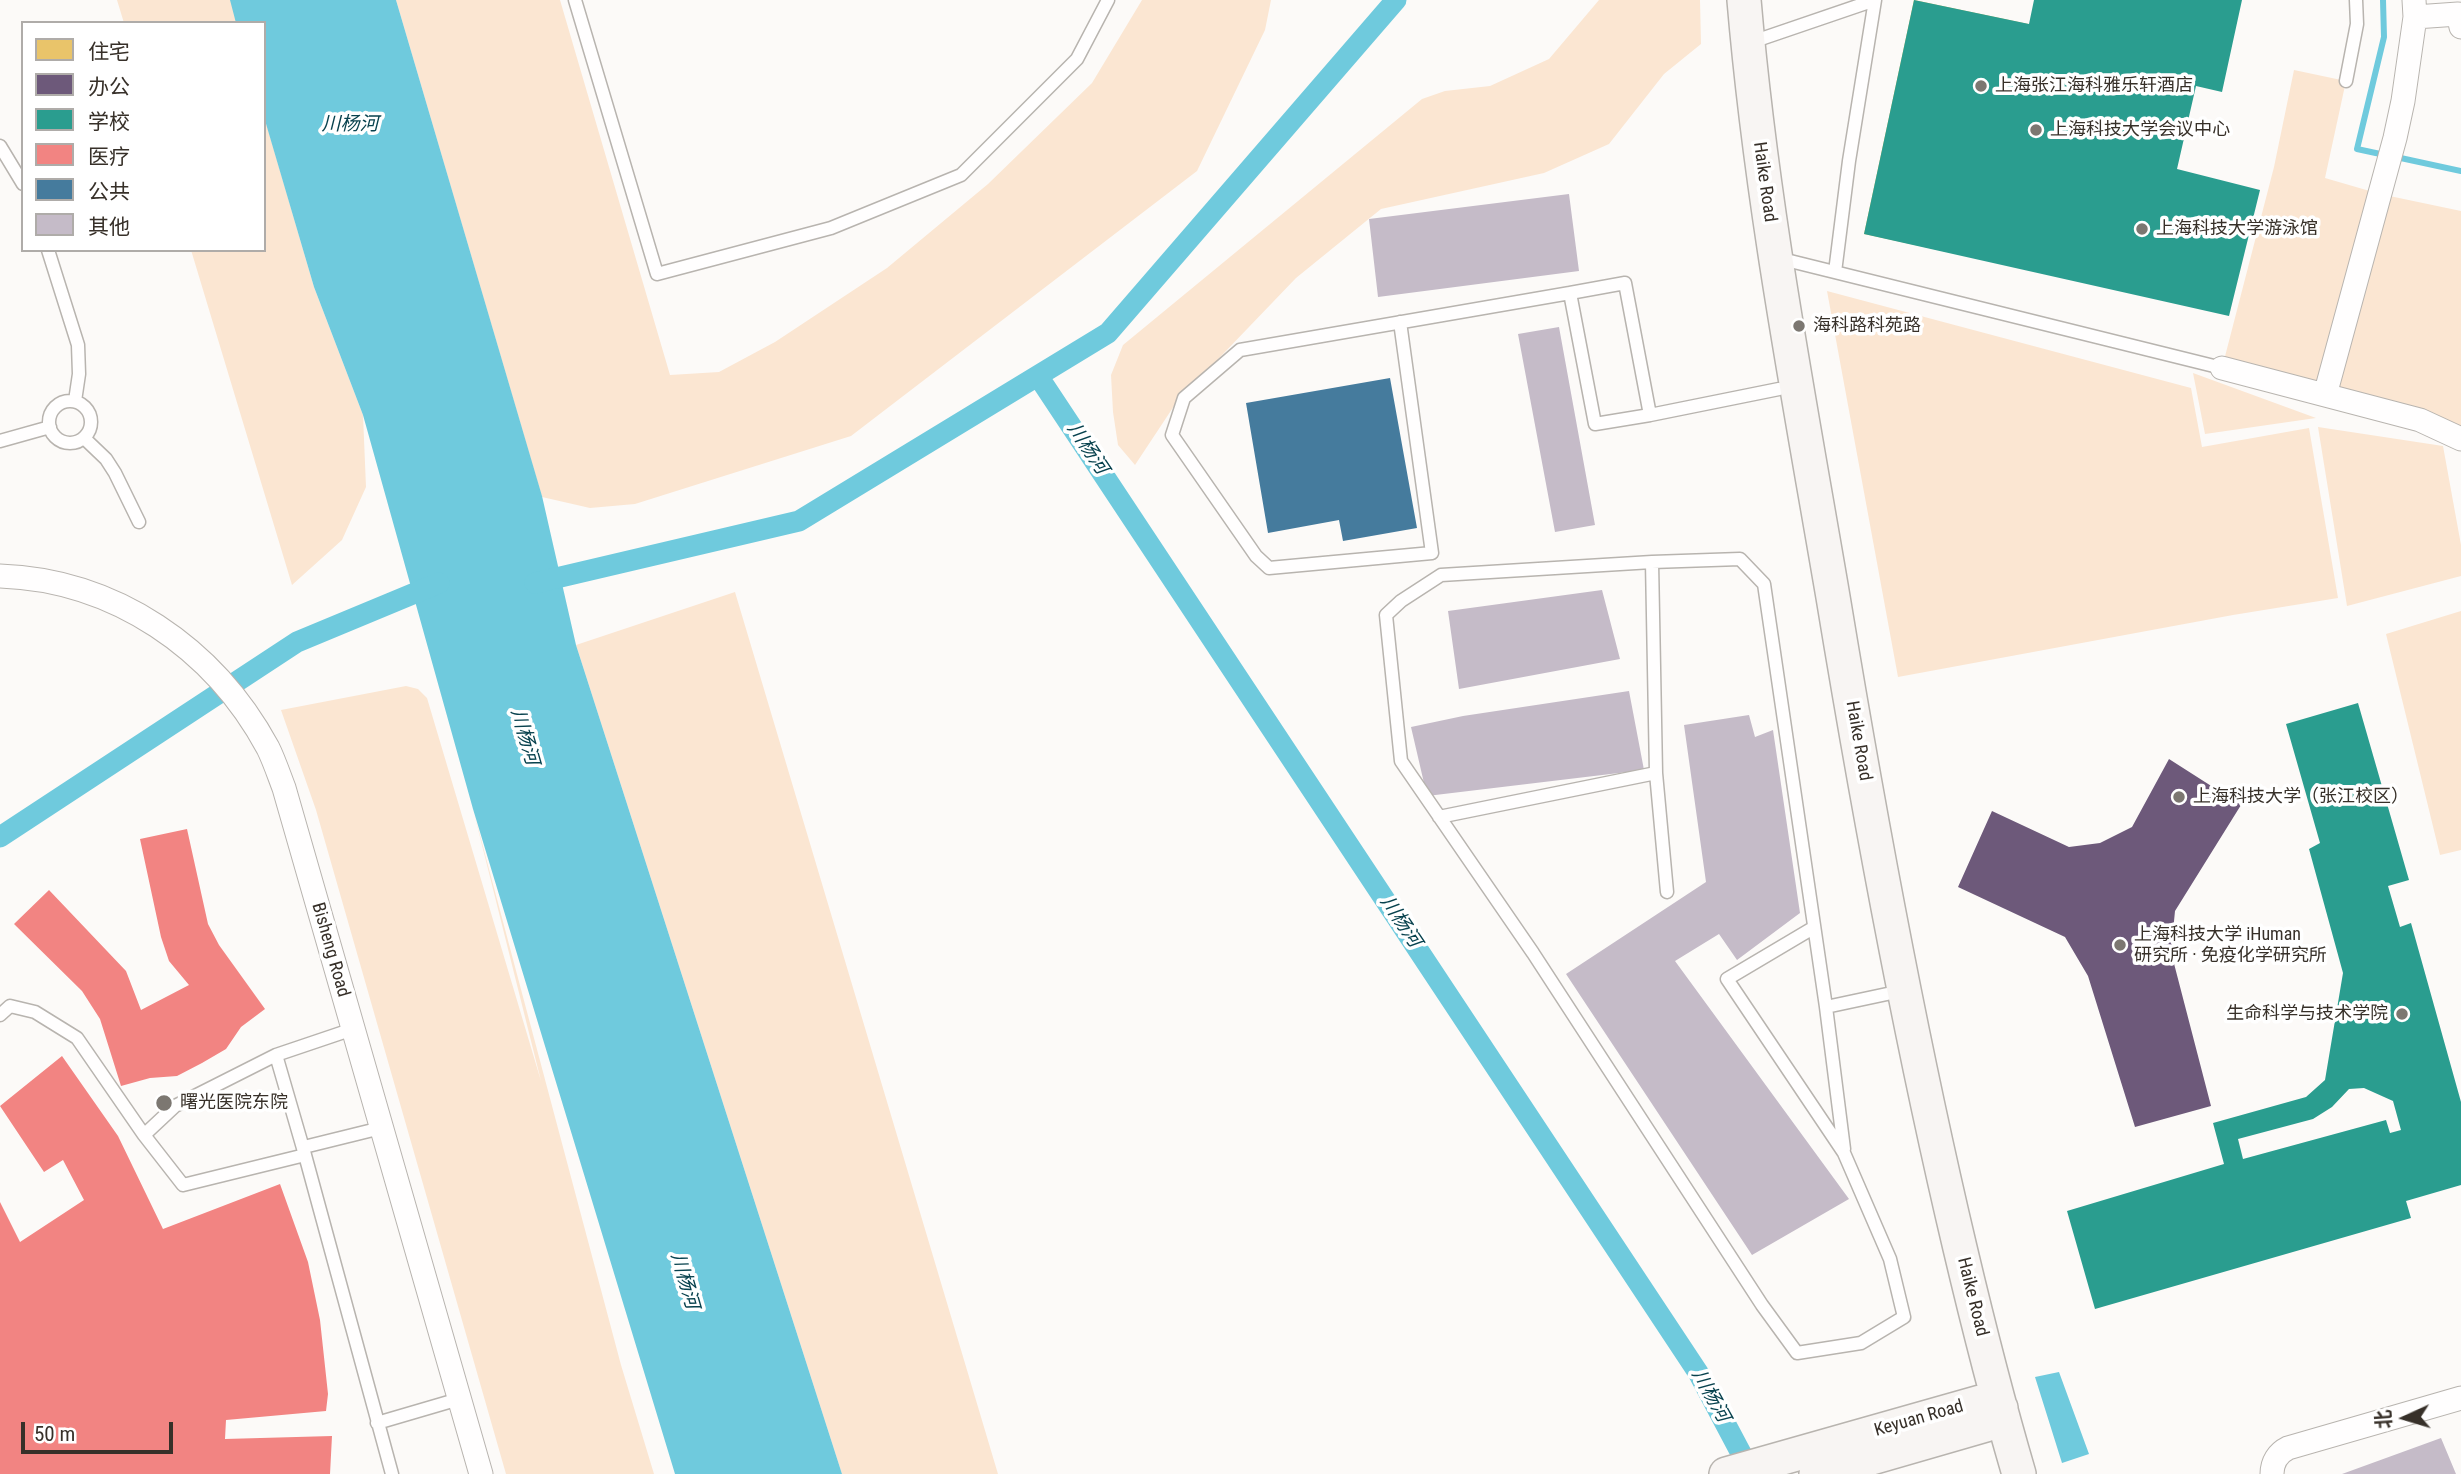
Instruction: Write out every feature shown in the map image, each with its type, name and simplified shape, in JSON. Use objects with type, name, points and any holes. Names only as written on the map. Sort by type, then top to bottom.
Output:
[{"type":"street","name":"Haike Road","points":[[1726,0],[1748,202],[1826,671],[1887,994],[1917,1144],[1989,1412],[2019,1474]]},
{"type":"street","name":"Haike Road","points":[[1744,0],[1774,257],[1844,667],[1894,938],[2000,1474]]},
{"type":"street","points":[[2325,395],[2395,138],[2403,101],[2414,8],[2459,14]]},
{"type":"street","points":[[2222,368],[2420,420],[2461,439]]},
{"type":"street","name":"Bisheng Road","points":[[0,576],[51,582],[88,592],[136,614],[189,648],[222,681],[250,718],[269,751],[284,788],[481,1474]]},
{"type":"street","points":[[2273,1474],[2275,1459],[2288,1448],[2461,1398]]},
{"type":"street","name":"Keyuan Road","points":[[1726,1474],[1782,1458],[1989,1412]]},
{"type":"street","name":"Keyuan Road","points":[[1815,1474],[1989,1412]]},
{"type":"lane","points":[[575,0],[657,274],[831,228],[961,175],[1077,60],[1108,0]]},
{"type":"lane","points":[[1748,44],[1875,0],[1849,161],[1835,272]]},
{"type":"lane","points":[[2346,81],[2357,24],[2356,0]]},
{"type":"lane","points":[[0,146],[21,181]]},
{"type":"lane","points":[[49,252],[78,345],[79,374],[75,401]]},
{"type":"lane","points":[[1774,257],[2222,368]]},
{"type":"lane","points":[[1401,322],[1432,553],[1269,568],[1256,556],[1172,435],[1184,398],[1240,350],[1625,283],[1650,415]]},
{"type":"lane","points":[[1570,293],[1595,424],[1779,389]]},
{"type":"lane","points":[[67,401],[75,401],[83,405],[91,419],[91,427],[84,438],[73,444],[65,443],[57,439],[50,427],[49,417],[53,409],[67,401]]},
{"type":"lane","points":[[0,441],[50,427]]},
{"type":"lane","points":[[84,438],[106,459],[115,472],[139,522]]},
{"type":"lane","points":[[1813,928],[1727,979],[1844,1153],[1890,1259],[1903,1317],[1861,1343],[1797,1353],[1762,1305],[1533,953],[1401,761],[1386,615],[1401,601],[1441,575],[1740,559],[1765,584],[1826,1007],[1844,1153]]},
{"type":"lane","points":[[1652,562],[1656,773],[1667,892]]},
{"type":"lane","points":[[1440,817],[1656,773]]},
{"type":"lane","points":[[1826,1007],[1887,994]]},
{"type":"lane","points":[[0,1015],[10,1006],[35,1012],[77,1038],[144,1135],[183,1185],[381,1128]]},
{"type":"lane","points":[[144,1135],[175,1106],[276,1055],[353,1029]]},
{"type":"lane","points":[[276,1055],[305,1151],[392,1474]]},
{"type":"lane","points":[[377,1423],[459,1399]]},
{"type":"shaded area","points":[[117,0],[231,0],[237,21],[123,21]]},
{"type":"shaded area","points":[[396,0],[560,0],[670,375],[719,372],[775,342],[887,268],[988,184],[1092,83],[1142,0],[1271,0],[1265,30],[1197,171],[851,436],[635,504],[590,508],[542,497]]},
{"type":"shaded area","points":[[1599,0],[1700,0],[1701,44],[1664,74],[1609,144],[1544,173],[1381,209],[1296,278],[1176,403],[1135,465],[1118,445],[1113,412],[1111,375],[1123,345],[1422,99],[1445,91],[1490,86],[1549,59]]},
{"type":"shaded area","points":[[2294,70],[2346,81],[2325,178],[2380,194],[2461,211],[2461,439],[2222,368],[2274,167]]},
{"type":"shaded area","points":[[266,123],[314,287],[363,415],[366,487],[342,540],[292,585],[192,252],[266,252]]},
{"type":"shaded area","points":[[1827,291],[2191,388],[2202,447],[2309,428],[2338,598],[1898,677]]},
{"type":"shaded area","points":[[2193,373],[2316,418],[2205,434]]},
{"type":"shaded area","points":[[2318,427],[2443,446],[2461,545],[2461,576],[2347,606]]},
{"type":"shaded area","points":[[735,592],[998,1474],[842,1474],[576,645]]},
{"type":"shaded area","points":[[2461,611],[2461,850],[2440,855],[2386,634]]},
{"type":"shaded area","points":[[406,686],[418,689],[427,698],[541,1081],[473,809],[621,1365],[654,1474],[506,1474],[316,810],[281,710]]},
{"type":"water","points":[[230,0],[396,0],[542,496],[576,645],[842,1474],[675,1474],[473,809],[363,415],[314,287],[266,124],[266,21],[235,21]]},
{"type":"water","points":[[2059,1372],[2089,1454],[2062,1463],[2035,1377]]},
{"type":"building: 住宅","name":"上海张江海科雅乐轩酒店","points":[[1914,0],[2076,34],[2026,269],[1864,234]]},
{"type":"building: 办公","name":"上海科技大学 iHuman 研究所 · 免疫化学研究所","points":[[2169,759],[2241,805],[2175,911],[2171,952],[2211,1106],[2135,1127],[2088,976],[2065,937],[1958,887],[1992,811],[2069,847],[2100,843],[2132,827]]},
{"type":"building: 学校","name":"上海科技大学会议中心","points":[[1914,0],[2029,24],[2034,0],[2242,0],[2222,92],[2196,86],[2177,169],[2260,190],[2229,316],[1864,234]]},
{"type":"building: 学校","name":"生命科学与技术学院","points":[[2358,703],[2409,880],[2388,886],[2400,927],[2411,923],[2461,1102],[2461,1185],[2406,1201],[2411,1218],[2095,1309],[2067,1211],[2224,1164],[2213,1123],[2306,1097],[2325,1080],[2343,973],[2309,849],[2320,843],[2286,724]],"holes":[[[2364,1088],[2393,1101],[2401,1130],[2390,1133],[2386,1120],[2243,1159],[2238,1139],[2313,1119],[2332,1107],[2349,1089]]]},
{"type":"building: 医疗","points":[[187,829],[208,924],[219,945],[265,1009],[241,1027],[226,1049],[202,1063],[177,1076],[150,1078],[121,1086],[100,1019],[82,991],[14,924],[49,890],[126,971],[141,1010],[189,985],[169,961],[161,937],[140,839]]},
{"type":"building: 医疗","points":[[62,1056],[118,1136],[163,1229],[280,1184],[308,1262],[320,1320],[328,1394],[326,1411],[226,1420],[225,1439],[332,1436],[330,1474],[0,1474],[0,1202],[20,1242],[84,1200],[63,1160],[44,1172],[0,1106]]},
{"type":"building: 公共","points":[[1390,378],[1417,528],[1343,541],[1339,520],[1268,533],[1246,403]]},
{"type":"building: 其他","points":[[1569,194],[1579,271],[1378,297],[1369,219]]},
{"type":"building: 其他","points":[[1559,327],[1595,525],[1555,532],[1518,334]]},
{"type":"building: 其他","points":[[1602,590],[1620,659],[1459,689],[1448,611]]},
{"type":"building: 其他","points":[[1629,691],[1644,770],[1427,796],[1411,727],[1463,716]]},
{"type":"building: 其他","points":[[1749,715],[1755,737],[1773,730],[1800,913],[1737,960],[1719,934],[1675,961],[1849,1199],[1752,1255],[1566,974],[1706,882],[1684,725]]},
{"type":"building: 其他","points":[[2441,1438],[2456,1474],[2342,1474]]},
{"type":"waterway","points":[[535,583],[799,521],[1108,333],[1396,0]]},
{"type":"waterway","points":[[2383,0],[2384,37],[2357,149],[2385,155]]},
{"type":"waterway","points":[[2396,157],[2461,171]]},
{"type":"waterway","name":"川杨河","points":[[1038,376],[1699,1374],[1752,1474]]},
{"type":"waterway","points":[[0,837],[297,642],[439,583]]},
{"type":"place","name":"上海张江海科雅乐轩酒店","points":[[1981,86]]},
{"type":"place","name":"上海科技大学会议中心","points":[[2036,130]]},
{"type":"place","name":"上海科技大学游泳馆","points":[[2142,229]]},
{"type":"place","name":"海科路科苑路","points":[[1799,326]]},
{"type":"place","name":"上海科技大学（张江校区）","points":[[2179,797]]},
{"type":"place","name":"上海科技大学 iHuman 研究所 · 免疫化学研究所","points":[[2120,945]]},
{"type":"place","name":"生命科学与技术学院","points":[[2402,1014]]},
{"type":"place","name":"曙光医院东院","points":[[164,1103]]}]
